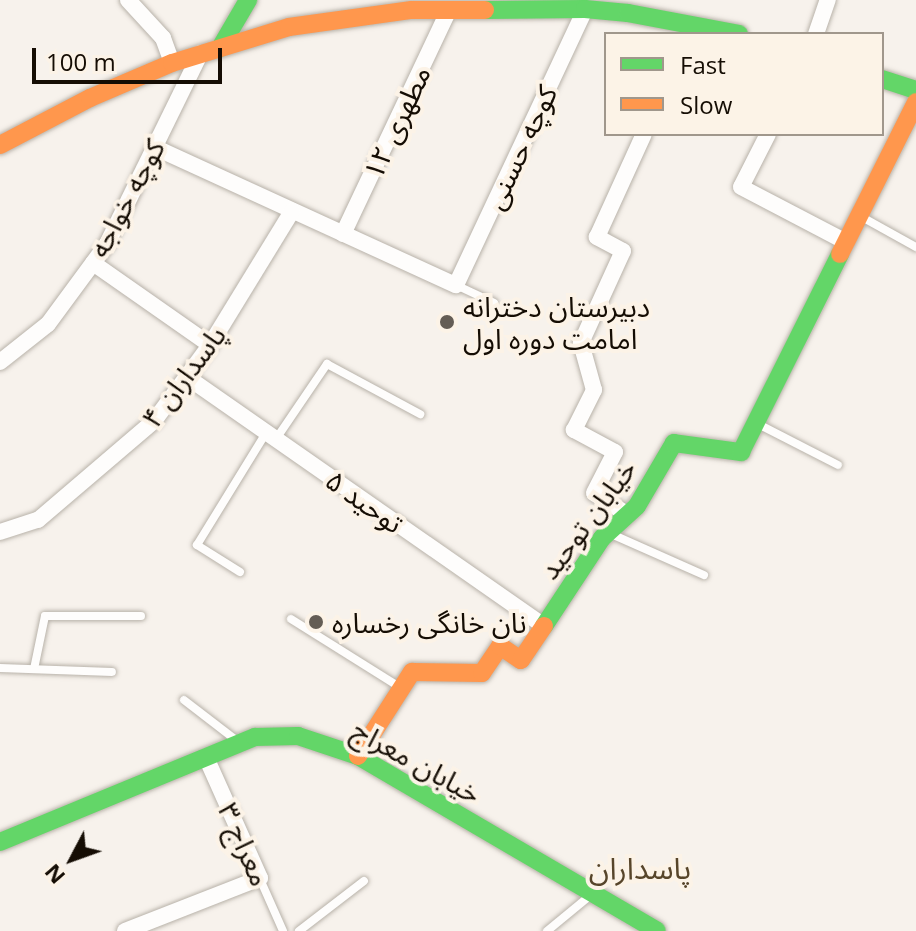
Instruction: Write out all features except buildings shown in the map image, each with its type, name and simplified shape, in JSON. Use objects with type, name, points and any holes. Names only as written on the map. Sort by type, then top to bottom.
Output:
[{"type":"street","points":[[128,0],[163,38],[172,63]]},
{"type":"street","points":[[220,48],[248,0]]},
{"type":"street","points":[[817,32],[828,0]]},
{"type":"street","points":[[0,145],[90,98],[172,63],[289,27],[412,10],[544,4],[585,9],[630,6],[650,26],[717,32]]},
{"type":"street","name":"کوچه حسنی","points":[[456,285],[585,9]]},
{"type":"street","name":"مطهری ۱۲","points":[[343,234],[449,10]]},
{"type":"street","name":"کوچه خواجه","points":[[0,362],[48,324],[107,244],[200,54]]},
{"type":"street","points":[[884,80],[916,90]]},
{"type":"street","name":"خیابان توحید","points":[[358,756],[412,672],[482,673],[500,646],[521,660],[608,533],[637,506],[674,443],[741,452],[916,102]]},
{"type":"street","points":[[628,515],[594,493],[615,452],[574,430],[594,390],[581,343],[623,251],[597,237],[643,136]]},
{"type":"street","points":[[767,136],[741,187],[846,242]]},
{"type":"street","points":[[154,147],[456,285]]},
{"type":"street","name":"پاسداران ۴","points":[[0,532],[38,520],[154,421],[210,345],[292,211]]},
{"type":"street","points":[[93,263],[210,345]]},
{"type":"street","name":"توحید ۵","points":[[187,377],[544,626]]},
{"type":"street","name":"خیابان معراج","points":[[0,842],[255,737],[298,736],[358,756],[657,931]]},
{"type":"street","name":"معراج ۳","points":[[206,757],[260,878]]},
{"type":"street","points":[[125,931],[260,878]]},
{"type":"lane","points":[[859,216],[916,247]]},
{"type":"lane","points":[[456,285],[494,303]]},
{"type":"lane","points":[[240,572],[197,545],[272,436],[327,364],[420,414]]},
{"type":"lane","points":[[755,423],[838,465]]},
{"type":"lane","points":[[608,533],[704,575]]},
{"type":"lane","points":[[34,669],[45,616],[141,616]]},
{"type":"lane","points":[[291,619],[401,689]]},
{"type":"lane","points":[[0,668],[112,672]]},
{"type":"lane","points":[[184,700],[240,743]]},
{"type":"lane","name":"معراج ۳","points":[[260,878],[283,931]]},
{"type":"lane","points":[[299,931],[364,881]]},
{"type":"lane","points":[[547,931],[593,893]]},
{"type":"traffic: fast","points":[[220,48],[248,0]]},
{"type":"traffic: fast","points":[[485,10],[585,9],[628,13],[728,32]]},
{"type":"traffic: fast","points":[[884,80],[916,90]]},
{"type":"traffic: fast","points":[[544,626],[602,538],[637,506],[674,443],[741,452],[840,254]]},
{"type":"traffic: fast","points":[[0,842],[255,737],[298,736],[358,756],[657,931]]},
{"type":"traffic: slow","points":[[0,145],[90,98],[172,63],[289,27],[412,10],[485,10]]},
{"type":"traffic: slow","points":[[840,254],[916,102]]},
{"type":"traffic: slow","points":[[358,756],[412,672],[482,673],[500,646],[521,660],[544,626]]},
{"type":"place","name":"دبیرستان دخترانه امامت دوره اول","points":[[447,322]]},
{"type":"place","name":"نان خانگی رخساره","points":[[316,622]]},
{"type":"district","name":"پاسداران","points":[[640,868]]}]
